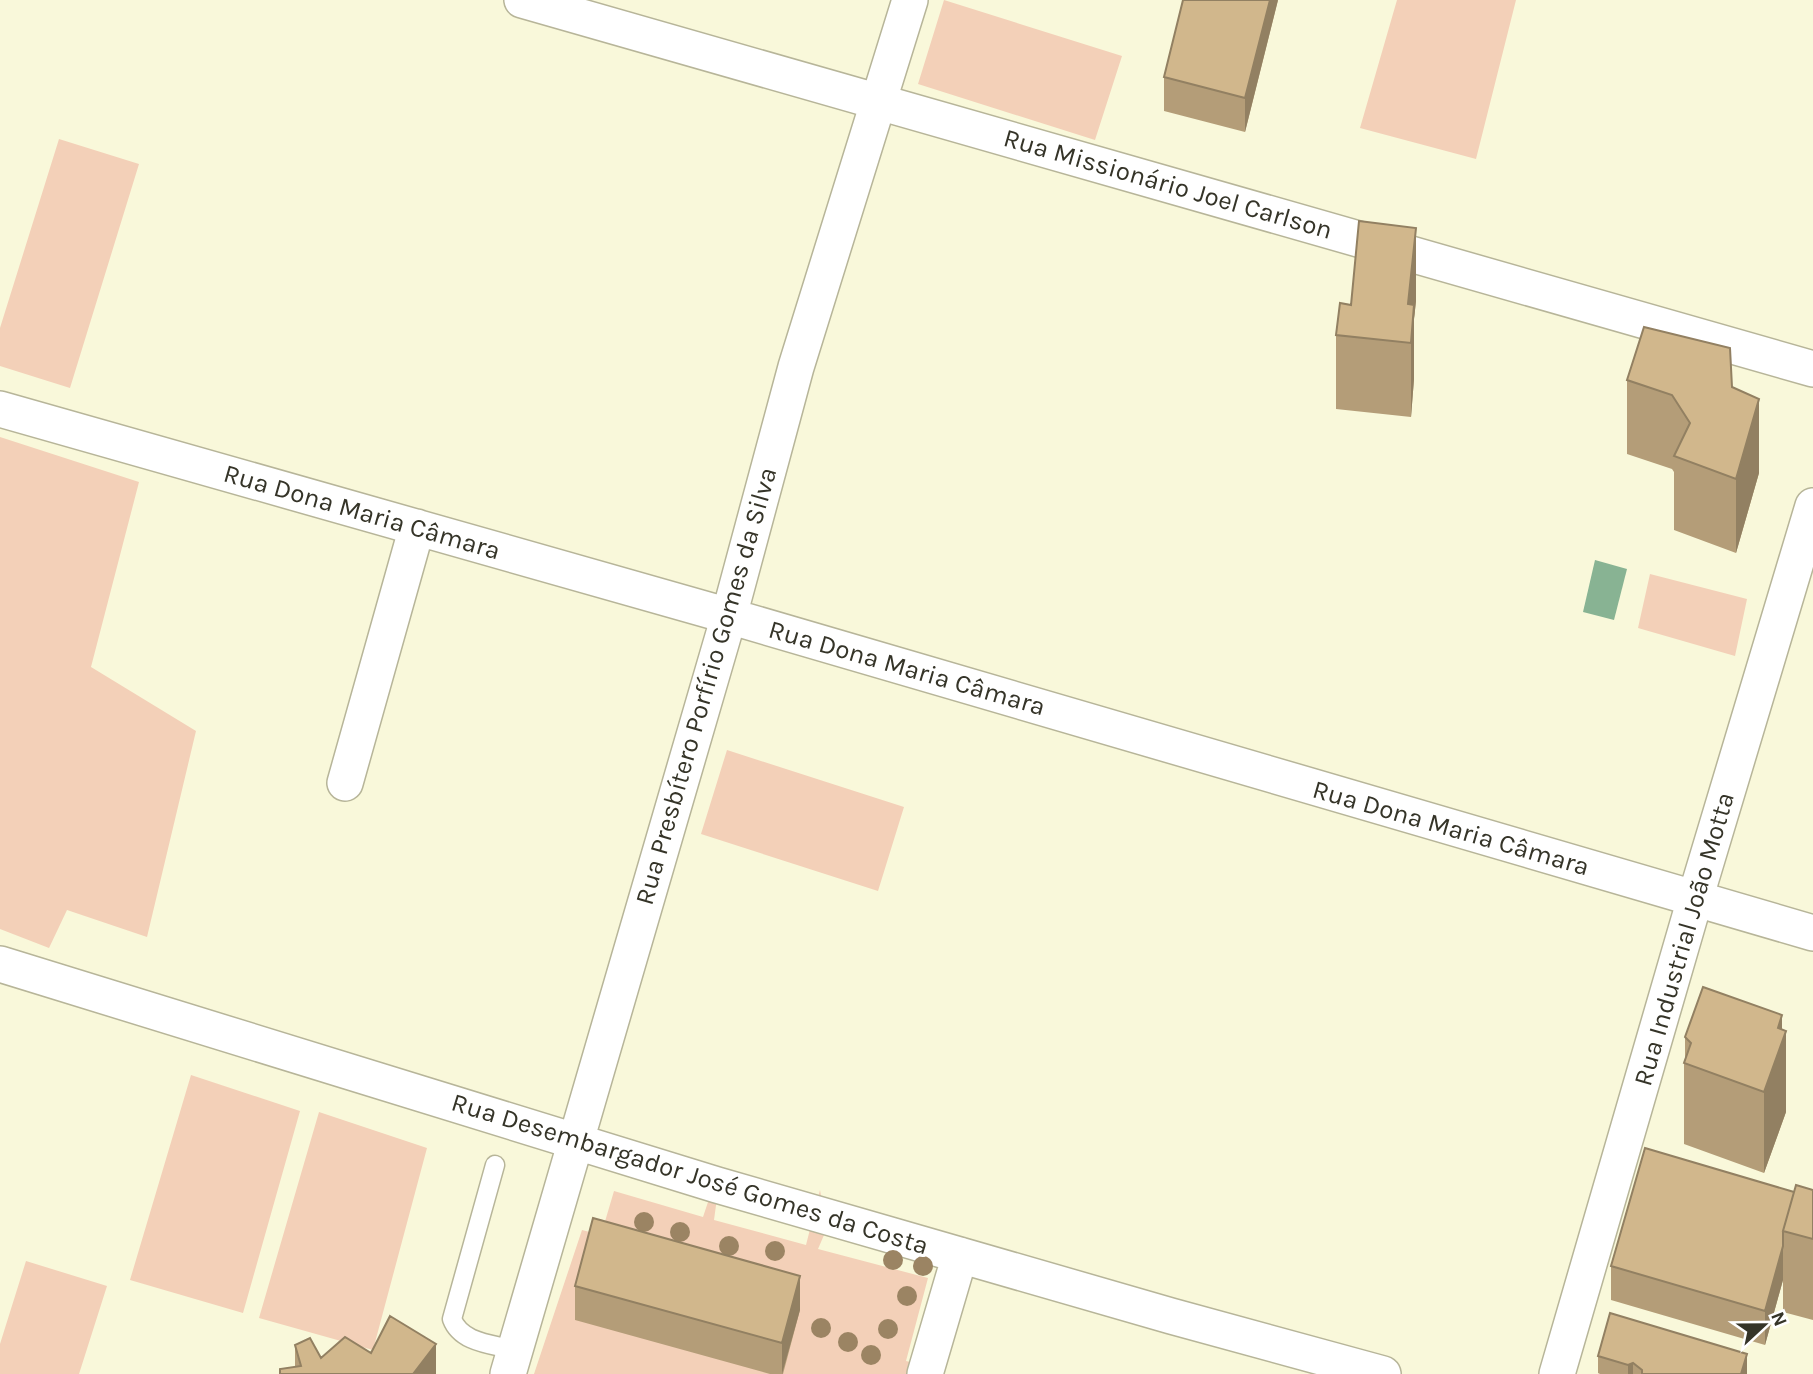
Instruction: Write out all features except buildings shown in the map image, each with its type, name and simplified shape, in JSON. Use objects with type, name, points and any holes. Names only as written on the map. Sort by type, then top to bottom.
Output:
[{"type":"street","name":"Rua Missionário Joel Carlson","points":[[522,0],[1813,369]]},
{"type":"street","name":"Rua Presbítero Porfírio Gomes da Silva","points":[[511,1362],[729,616],[796,367],[911,0]]},
{"type":"street","name":"Rua Dona Maria Câmara","points":[[0,409],[729,616],[1813,933]]},
{"type":"street","name":"Rua Industrial João Motta","points":[[1557,1374],[1813,506]]},
{"type":"street","points":[[345,783],[417,527]]},
{"type":"street","name":"Rua Desembargador José Gomes da Costa","points":[[0,964],[574,1141],[960,1255],[1383,1374]]},
{"type":"street","points":[[925,1374],[960,1255]]},
{"type":"lane","points":[[495,1166],[452,1319],[456,1329],[463,1335],[511,1362]]},
{"type":"shaded area","points":[[944,0],[1122,56],[1095,140],[918,84]]},
{"type":"shaded area","points":[[1397,0],[1516,0],[1476,159],[1360,128]]},
{"type":"shaded area","points":[[59,139],[139,164],[70,388],[0,366],[0,328]]},
{"type":"shaded area","points":[[0,437],[139,482],[91,667],[196,731],[147,937],[67,910],[49,948],[0,929]]},
{"type":"shaded area","points":[[1595,560],[1627,569],[1614,620],[1583,612]]},
{"type":"shaded area","points":[[1650,574],[1747,599],[1735,656],[1638,628]]},
{"type":"shaded area","points":[[727,750],[904,807],[878,891],[701,834]]},
{"type":"shaded area","points":[[191,1075],[300,1111],[243,1313],[130,1280]]},
{"type":"shaded area","points":[[319,1112],[427,1148],[373,1350],[259,1318]]},
{"type":"shaded area","points":[[820,1190],[827,1228],[818,1249],[928,1278],[906,1361],[927,1366],[925,1374],[534,1374],[582,1230],[601,1235],[614,1191],[703,1217],[710,1196],[717,1198],[714,1220],[806,1245]]},
{"type":"shaded area","points":[[26,1261],[107,1286],[79,1374],[0,1374],[0,1344]]}]
